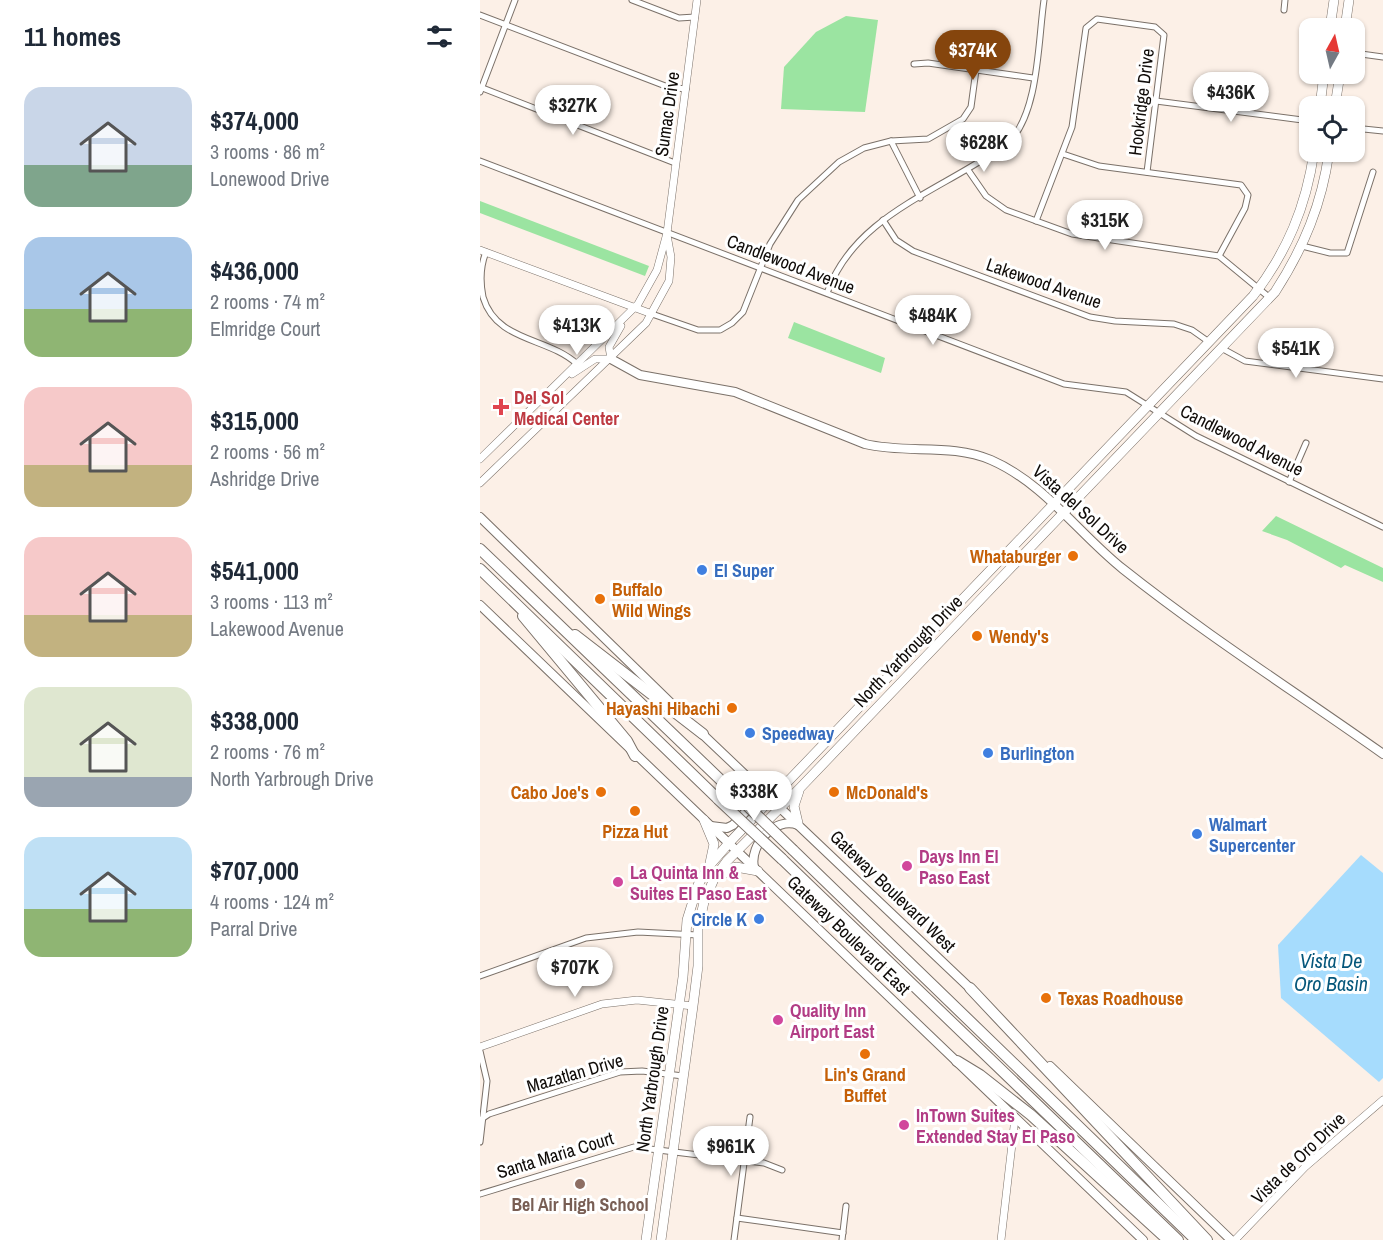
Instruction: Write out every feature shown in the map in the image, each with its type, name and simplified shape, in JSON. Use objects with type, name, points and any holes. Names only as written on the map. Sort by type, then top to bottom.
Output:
[{"type":"highway","points":[[480,549],[1196,1240]]},
{"type":"highway","points":[[480,569],[1178,1240]]},
{"type":"highway","points":[[509,596],[533,630],[627,741],[635,756]]},
{"type":"highway","points":[[550,619],[589,645],[703,734]]},
{"type":"highway","points":[[970,988],[1207,1240]]},
{"type":"highway","points":[[957,1062],[980,1075],[1031,1115],[1168,1240]]},
{"type":"main road","points":[[1331,18],[1334,0]]},
{"type":"main road","points":[[1346,18],[1349,0]]},
{"type":"main road","name":"North Yarbrough Drive","points":[[661,1240],[698,966],[698,935],[704,902],[732,847],[773,799],[1259,288],[1284,252],[1298,221],[1312,162]]},
{"type":"main road","name":"North Yarbrough Drive","points":[[646,1240],[679,1004],[686,934],[694,895],[709,866],[781,807],[800,788],[1270,298],[1302,246],[1320,200],[1327,162]]},
{"type":"main road","name":"Vista del Sol Drive","points":[[611,359],[640,375],[735,392],[865,444],[901,449],[942,449],[976,455],[1012,471],[1053,504],[1129,574],[1383,754]]},
{"type":"main road","name":"Gateway Boulevard West","points":[[480,517],[703,734],[1233,1240]]},
{"type":"main road","name":"Gateway Boulevard East","points":[[480,605],[635,756],[1143,1240]]},
{"type":"main road","points":[[900,665],[910,674]]},
{"type":"main road","points":[[707,823],[727,828],[733,825],[754,803],[756,792],[754,782],[772,786],[792,779]]},
{"type":"main road","points":[[799,825],[794,805],[800,788]]},
{"type":"main road","points":[[714,879],[736,867],[756,869],[752,857],[756,846],[777,824],[792,822],[799,825]]},
{"type":"main road","points":[[707,823],[714,844],[709,866]]},
{"type":"main road","points":[[648,1227],[662,1229]]},
{"type":"street","points":[[515,0],[480,89],[675,163]]},
{"type":"street","points":[[632,0],[679,18],[695,17]]},
{"type":"street","name":"Sumac Drive","points":[[480,459],[635,308],[657,270],[667,233],[697,0]]},
{"type":"street","points":[[827,293],[845,255],[866,232],[968,170],[1008,142],[1018,130],[1029,104],[1044,0]]},
{"type":"street","points":[[1284,10],[1285,0]]},
{"type":"street","points":[[480,15],[661,84],[686,89]]},
{"type":"street","name":"Hookridge Drive","points":[[1036,221],[1072,127],[1086,28],[1091,21],[1097,19],[1155,27],[1163,32],[1147,172]]},
{"type":"street","points":[[1365,55],[1383,57]]},
{"type":"street","points":[[914,64],[928,63],[1033,78]]},
{"type":"street","points":[[577,364],[566,354],[510,332],[494,318],[481,290],[483,251],[698,330],[720,330],[743,312],[778,229],[811,186],[853,153],[878,143],[928,140],[963,119],[971,107],[976,70]]},
{"type":"street","points":[[1156,101],[1299,120]]},
{"type":"street","points":[[1365,129],[1383,131]]},
{"type":"street","points":[[891,141],[920,198]]},
{"type":"street","points":[[1063,154],[1099,166],[1228,183],[1245,189],[1248,198],[1245,208],[1219,255]]},
{"type":"street","name":"Candlewood Avenue","points":[[480,161],[667,233],[761,266],[1064,384],[1126,392],[1196,436],[1383,527]]},
{"type":"street","points":[[968,170],[978,187],[992,202],[1036,221],[1088,237],[1219,255],[1270,298]]},
{"type":"street","points":[[1302,246],[1330,254],[1347,253],[1373,172]]},
{"type":"street","name":"Lakewood Avenue","points":[[883,220],[896,240],[913,251],[1070,310],[1115,321],[1174,324],[1192,330],[1209,342]]},
{"type":"street","name":"Sumac Drive","points":[[480,483],[611,359],[652,314],[666,289],[671,273],[667,233]]},
{"type":"street","points":[[553,388],[596,359],[611,359],[609,347],[627,316]]},
{"type":"street","points":[[1223,349],[1245,361],[1383,380]]},
{"type":"street","points":[[1288,482],[1306,443]]},
{"type":"street","points":[[480,976],[586,938],[638,932],[698,935]]},
{"type":"street","points":[[480,1142],[487,1081],[480,1049],[602,1004],[637,1000],[693,1006]]},
{"type":"street","name":"Mazatlan Drive","points":[[481,1120],[489,1114],[620,1072],[682,1076]]},
{"type":"street","name":"Vista de Oro Drive","points":[[1233,1240],[1311,1161],[1383,1100]]},
{"type":"street","points":[[734,1240],[750,1117]]},
{"type":"street","points":[[1001,1240],[1016,1118]]},
{"type":"street","name":"Santa Maria Court","points":[[480,1194],[626,1149],[658,1149],[744,1160],[764,1163],[782,1170]]},
{"type":"street","points":[[737,1218],[843,1237],[846,1206]]},
{"type":"green space","points":[[846,16],[878,20],[865,112],[781,109],[784,67],[816,32]]},
{"type":"green space","points":[[480,201],[649,266],[645,276],[480,213]]},
{"type":"green space","points":[[794,322],[885,358],[881,373],[788,338]]},
{"type":"green space","points":[[1276,516],[1383,568],[1383,582],[1345,565],[1341,568],[1287,540],[1262,531]]},
{"type":"water","name":"Vista De Oro Basin","points":[[1361,855],[1383,873],[1383,1078],[1379,1082],[1281,998],[1278,945]]},
{"type":"place","name":"Del Sol Medical Center","points":[[501,407]]},
{"type":"place","name":"Whataburger","points":[[1073,556]]},
{"type":"place","name":"El Super","points":[[702,570]]},
{"type":"place","name":"Buffalo Wild Wings","points":[[600,599]]},
{"type":"place","name":"Wendy's","points":[[977,636]]},
{"type":"place","name":"Hayashi Hibachi","points":[[732,708]]},
{"type":"place","name":"Speedway","points":[[750,733]]},
{"type":"place","name":"Burlington","points":[[988,753]]},
{"type":"place","name":"Cabo Joe's","points":[[601,792]]},
{"type":"place","name":"McDonald's","points":[[834,792]]},
{"type":"place","name":"Pizza Hut","points":[[635,811]]},
{"type":"place","name":"Walmart Supercenter","points":[[1197,834]]},
{"type":"place","name":"Days Inn El Paso East","points":[[907,866]]},
{"type":"place","name":"La Quinta Inn & Suites El Paso East","points":[[618,882]]},
{"type":"place","name":"Circle K","points":[[759,919]]},
{"type":"place","name":"Texas Roadhouse","points":[[1046,998]]},
{"type":"place","name":"Quality Inn Airport East","points":[[778,1020]]},
{"type":"place","name":"Lin's Grand Buffet","points":[[865,1054]]},
{"type":"place","name":"InTown Suites Extended Stay El Paso","points":[[904,1125]]},
{"type":"place","name":"Bel Air High School","points":[[580,1184]]}]
